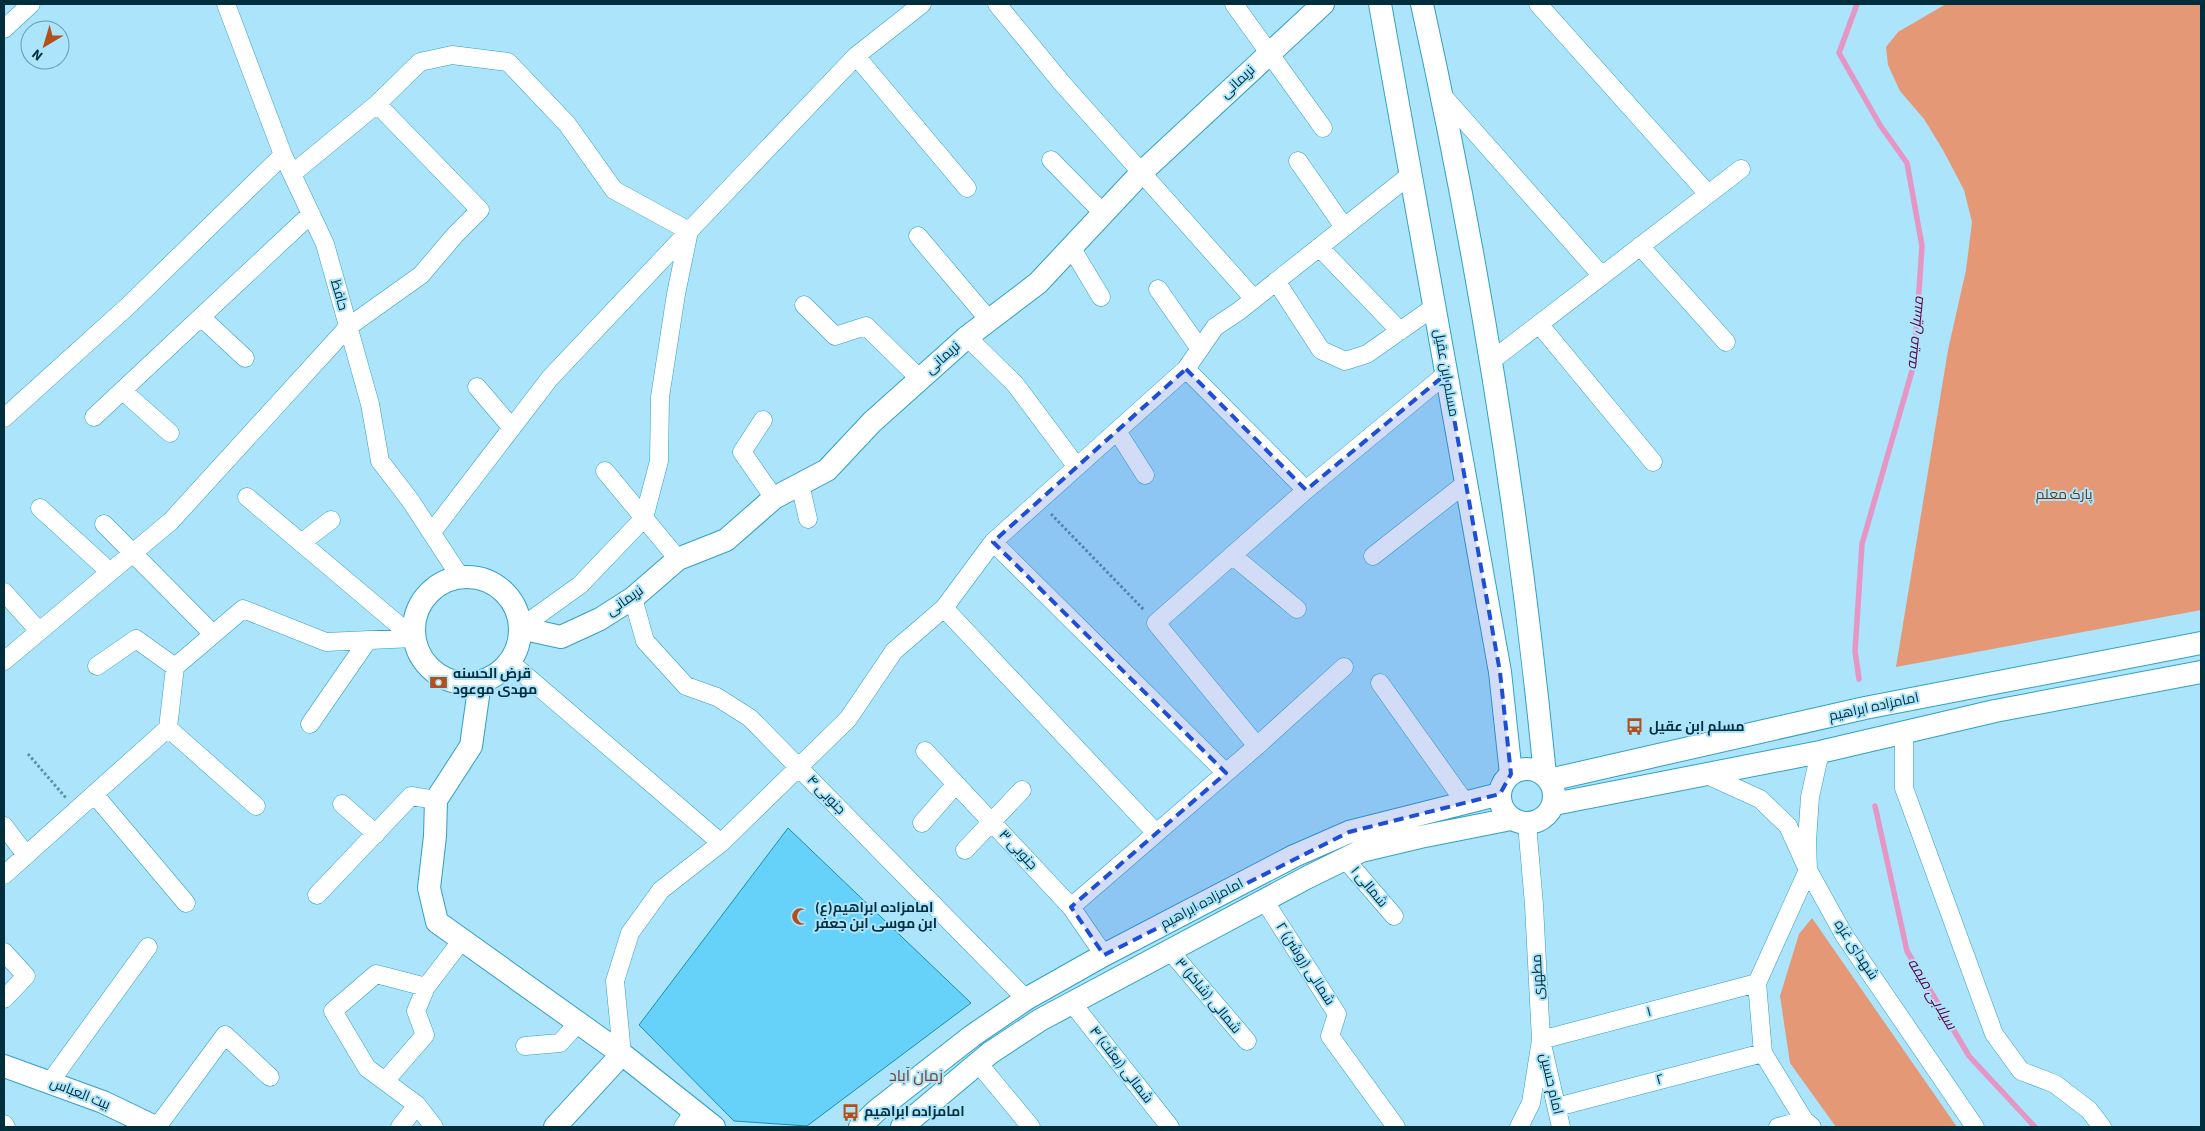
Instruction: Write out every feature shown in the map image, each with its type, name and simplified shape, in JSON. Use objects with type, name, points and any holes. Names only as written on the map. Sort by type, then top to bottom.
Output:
[{"type":"street","points":[[4,29],[31,4]]},
{"type":"street","name":"حافظ","points":[[226,4],[283,155],[324,244],[370,404],[380,461],[432,532],[461,578]]},
{"type":"street","points":[[432,532],[550,378],[856,56],[922,4]]},
{"type":"street","points":[[997,4],[1061,82],[1254,299]]},
{"type":"street","points":[[1234,4],[1323,128]]},
{"type":"street","name":"نریمانی","points":[[520,628],[561,638],[600,619],[633,598],[678,559],[726,540],[774,498],[827,470],[872,422],[966,336],[1038,283],[1142,172],[1323,4]]},
{"type":"street","name":"مسلم ابن عقیل","points":[[1380,4],[1500,672],[1511,774]]},
{"type":"street","points":[[1422,4],[1443,96],[1492,361],[1534,667],[1547,777],[1555,791],[1554,804],[1549,814],[1539,822],[1519,822],[1502,808],[1500,794],[1503,782],[1511,774],[1522,769],[1534,770],[1547,777]]},
{"type":"street","points":[[1538,4],[1708,194]]},
{"type":"street","points":[[292,174],[377,104],[420,62],[452,55],[508,62],[566,124],[614,190],[689,231]]},
{"type":"street","points":[[856,56],[967,188]]},
{"type":"street","points":[[1443,96],[1602,276]]},
{"type":"street","points":[[4,660],[171,521],[348,327],[421,274],[480,210],[377,104]]},
{"type":"street","points":[[4,418],[128,306],[283,155]]},
{"type":"street","points":[[1051,160],[1103,213]]},
{"type":"street","points":[[1298,161],[1344,227]]},
{"type":"street","points":[[1492,361],[1741,169]]},
{"type":"street","points":[[555,1127],[622,1054],[616,981],[630,933],[661,890],[721,843],[848,719],[894,651],[944,608],[993,542],[1186,369],[1215,326],[1254,299],[1410,175]]},
{"type":"street","points":[[94,417],[311,214]]},
{"type":"street","points":[[520,628],[580,585],[644,518],[659,461],[660,397],[676,294],[689,231]]},
{"type":"street","points":[[918,236],[989,320]]},
{"type":"street","points":[[1640,246],[1726,342]]},
{"type":"street","points":[[1071,247],[1101,297]]},
{"type":"street","points":[[1319,247],[1400,331]]},
{"type":"street","points":[[1276,281],[1321,350],[1345,361],[1367,354],[1434,307]]},
{"type":"street","points":[[1158,289],[1200,349]]},
{"type":"street","points":[[804,305],[835,336],[866,326],[920,379]]},
{"type":"street","points":[[201,317],[245,358]]},
{"type":"street","points":[[1539,324],[1654,462]]},
{"type":"street","points":[[966,336],[1015,384],[1077,467]]},
{"type":"street","points":[[1186,369],[1306,490]]},
{"type":"street","points":[[1257,746],[1156,624],[1306,490],[1446,374]]},
{"type":"street","points":[[477,387],[512,428]]},
{"type":"street","points":[[123,391],[170,433]]},
{"type":"street","points":[[763,420],[742,452],[774,498]]},
{"type":"street","points":[[1116,431],[1145,475]]},
{"type":"street","points":[[605,471],[678,559]]},
{"type":"street","points":[[1373,556],[1466,482]]},
{"type":"street","points":[[800,484],[808,519]]},
{"type":"street","points":[[247,497],[414,638]]},
{"type":"street","points":[[40,508],[110,572]]},
{"type":"street","points":[[301,543],[331,520]]},
{"type":"street","points":[[104,524],[213,634]]},
{"type":"street","points":[[993,542],[1226,773]]},
{"type":"street","points":[[1233,556],[1297,609]]},
{"type":"street","points":[[461,578],[478,578],[494,584],[506,595],[516,610],[520,628],[518,646],[510,662],[497,675],[480,682],[462,683],[444,678],[429,668],[420,654],[414,638],[415,621],[420,605],[431,592],[444,582],[461,578]]},
{"type":"street","points":[[4,592],[39,631]]},
{"type":"street","name":"۴ جنوبی","points":[[633,598],[645,641],[686,686],[717,697],[750,718],[1026,999]]},
{"type":"street","points":[[944,608],[1156,834]]},
{"type":"street","points":[[4,875],[168,728],[175,667],[243,609],[326,642],[414,638]]},
{"type":"street","points":[[97,666],[136,639],[175,667]]},
{"type":"street","points":[[310,724],[368,640]]},
{"type":"street","name":"امامزاده ابراهیم","points":[[1547,777],[1864,708],[2201,643]]},
{"type":"street","points":[[510,662],[721,843]]},
{"type":"street","points":[[1071,907],[1257,746],[1344,667]]},
{"type":"street","points":[[1500,672],[1534,667]]},
{"type":"street","points":[[1554,804],[1820,752],[1996,711],[2201,672]]},
{"type":"street","points":[[480,682],[471,746],[436,800],[435,836],[429,888],[437,922],[622,1054],[689,1119],[714,1127]]},
{"type":"street","points":[[1380,683],[1464,801]]},
{"type":"street","points":[[168,728],[256,806]]},
{"type":"street","points":[[1904,733],[1904,788],[1994,1034],[2021,1071],[2055,1084],[2089,1110],[2102,1127]]},
{"type":"street","name":"۳ جنوبی","points":[[925,751],[1071,907],[1104,955]]},
{"type":"street","name":"شهدای غزه","points":[[1820,752],[1810,797],[1807,841],[1808,870],[1844,935],[1975,1127]]},
{"type":"street","points":[[1704,774],[1724,781],[1760,800],[1788,826],[1808,870],[1757,983],[1763,1053],[1808,1124],[1778,1127]]},
{"type":"street","points":[[922,822],[956,784]]},
{"type":"street","points":[[965,850],[1022,790]]},
{"type":"street","points":[[94,794],[186,903]]},
{"type":"street","name":"امامزاده ابراهیم","points":[[860,1127],[876,1111],[972,1036],[1026,999],[1104,955],[1294,856],[1349,832],[1464,801],[1500,794]]},
{"type":"street","points":[[318,895],[411,796],[436,800]]},
{"type":"street","points":[[342,804],[376,834]]},
{"type":"street","name":"امامزاده ابراهیم","points":[[902,1127],[978,1063],[1040,1020],[1264,900],[1360,851],[1420,837],[1519,822]]},
{"type":"street","name":"مطهری","points":[[1519,822],[1534,905],[1541,1040],[1531,1103],[1519,1127]]},
{"type":"street","points":[[4,826],[26,854]]},
{"type":"street","name":"۱ شمالی","points":[[1345,859],[1394,916]]},
{"type":"street","name":"۲ شمالی (روشن)","points":[[1264,900],[1337,1014],[1330,1036],[1396,1127]]},
{"type":"street","points":[[385,1081],[426,1035],[416,1011],[426,987],[462,940]]},
{"type":"street","points":[[50,1082],[148,947]]},
{"type":"street","name":"۳ شمالی (شاکر)","points":[[1170,951],[1247,1041]]},
{"type":"street","points":[[4,952],[26,976],[4,999]]},
{"type":"street","points":[[426,987],[376,974],[333,1011],[368,1068],[418,1104],[434,1127]]},
{"type":"street","name":"۱","points":[[1541,1040],[1757,983]]},
{"type":"street","name":"۴ شمالی (بعثت)","points":[[1072,1003],[1170,1127]]},
{"type":"street","points":[[525,1046],[560,1043],[578,1023]]},
{"type":"street","points":[[156,1127],[224,1035],[270,1077]]},
{"type":"street","name":"امام حسین","points":[[1541,1040],[1562,1127]]},
{"type":"street","name":"۲","points":[[1557,1106],[1763,1053]]},
{"type":"street","points":[[978,1063],[1031,1127]]},
{"type":"street","name":"بیت العباس","points":[[4,1066],[102,1102],[156,1127]]},
{"type":"street","points":[[400,1127],[418,1104]]},
{"type":"path","points":[[1038,501],[1156,624]]},
{"type":"path","points":[[28,754],[77,810]]},
{"type":"highlighted area","points":[[1186,369],[1306,490],[1446,374],[1500,672],[1511,774],[1500,794],[1349,832],[1104,955],[1071,907],[1226,773],[993,542]]},
{"type":"green space","name":"پارک معلم","points":[[1946,4],[2201,4],[2201,610],[1896,667],[1948,350],[1966,270],[1972,222],[1964,190],[1924,119],[1900,91],[1888,65],[1886,47],[1898,32]]},
{"type":"green space","points":[[1812,918],[1957,1127],[1836,1127],[1790,1063],[1780,996],[1799,934]]},
{"type":"building","name":"(ع)امامزاده ابراهیم ابن موسی ابن جعفر","points":[[788,828],[971,1003],[807,1126],[734,1121],[639,1025]]},
{"type":"waterway","name":"مسیل میمه","points":[[1857,4],[1839,53],[1880,125],[1907,163],[1922,246],[1914,364],[1862,544],[1855,651],[1859,679]]},
{"type":"waterway","name":"سیلابی میمه","points":[[1875,806],[1907,951],[1969,1056],[2035,1127]]},
{"type":"place","name":"قرض الحسنه مهدی موعود","points":[[439,682]]},
{"type":"place","name":"مسلم ابن عقیل","points":[[1635,727]]},
{"type":"place","name":"(ع)امامزاده ابراهیم ابن موسی ابن جعفر","points":[[801,916]]},
{"type":"place","name":"امامزاده ابراهیم","points":[[850,1112]]},
{"type":"district","name":"زمان آباد","points":[[916,1076]]}]
